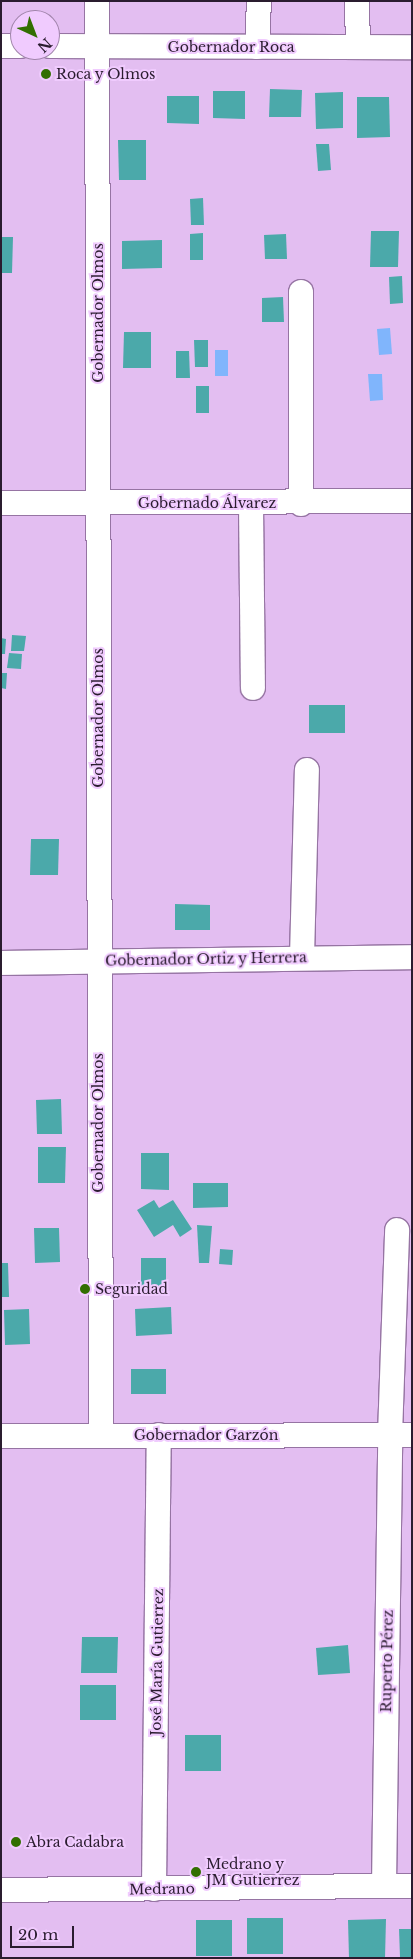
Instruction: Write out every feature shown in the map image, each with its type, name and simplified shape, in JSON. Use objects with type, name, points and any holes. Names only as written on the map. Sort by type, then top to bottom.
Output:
[{"type":"street","name":"Gobernador Olmos","points":[[97,1],[100,503],[96,961],[101,1435]]},
{"type":"street","points":[[257,47],[259,1]]},
{"type":"street","points":[[357,1],[358,47]]},
{"type":"street","name":"Gobernador Roca","points":[[60,46],[412,47]]},
{"type":"street","points":[[301,292],[301,504]]},
{"type":"street","name":"Gobernado Álvarez","points":[[1,503],[301,504],[412,501]]},
{"type":"street","points":[[251,504],[253,688]]},
{"type":"street","points":[[302,957],[307,770]]},
{"type":"street","name":"Gobernador Ortiz y Herrera","points":[[1,963],[302,957],[412,958]]},
{"type":"street","name":"Ruperto Pérez","points":[[384,1886],[401,1435],[397,1230]]},
{"type":"street","name":"José María Gutierrez","points":[[154,1889],[159,1435]]},
{"type":"street","name":"Gobernador Garzón","points":[[1,1436],[401,1435]]},
{"type":"street","name":"Medrano","points":[[1,1890],[412,1886]]},
{"type":"water","points":[[390,328],[392,354],[379,355],[377,329]]},
{"type":"water","points":[[215,350],[228,350],[228,376],[215,376]]},
{"type":"water","points":[[368,374],[382,374],[383,400],[370,401]]},
{"type":"building","points":[[270,89],[302,90],[301,117],[269,117]]},
{"type":"building","points":[[213,91],[245,91],[245,119],[213,118]]},
{"type":"building","points":[[343,92],[343,128],[316,129],[315,93]]},
{"type":"building","points":[[167,96],[199,96],[199,124],[167,123]]},
{"type":"building","points":[[357,97],[389,97],[390,137],[357,138]]},
{"type":"building","points":[[118,140],[146,140],[146,180],[119,180]]},
{"type":"building","points":[[316,144],[329,144],[331,170],[318,171]]},
{"type":"building","points":[[203,198],[204,225],[191,225],[190,199]]},
{"type":"building","points":[[371,231],[399,231],[398,267],[370,267]]},
{"type":"building","points":[[203,233],[203,260],[190,260],[190,234]]},
{"type":"building","points":[[286,234],[287,259],[265,259],[264,235]]},
{"type":"building","points":[[1,237],[13,237],[12,273],[1,273]]},
{"type":"building","points":[[162,240],[162,268],[122,269],[122,241]]},
{"type":"building","points":[[402,276],[403,303],[390,304],[389,277]]},
{"type":"building","points":[[283,297],[284,322],[262,322],[262,298]]},
{"type":"building","points":[[124,332],[151,332],[151,368],[123,368]]},
{"type":"building","points":[[194,340],[208,340],[208,367],[195,367]]},
{"type":"building","points":[[176,351],[189,351],[190,378],[176,378]]},
{"type":"building","points":[[196,386],[209,386],[209,413],[196,413]]},
{"type":"building","points":[[12,635],[26,636],[24,651],[11,651]]},
{"type":"building","points":[[1,638],[6,639],[5,654],[1,654]]},
{"type":"building","points":[[9,653],[22,654],[21,669],[7,668]]},
{"type":"building","points":[[1,673],[7,673],[6,689],[1,688]]},
{"type":"building","points":[[309,705],[345,705],[345,733],[309,733]]},
{"type":"building","points":[[31,839],[59,839],[58,875],[30,875]]},
{"type":"building","points":[[175,904],[210,905],[210,930],[175,930]]},
{"type":"building","points":[[61,1099],[62,1134],[37,1134],[36,1100]]},
{"type":"building","points":[[38,1147],[66,1147],[65,1183],[38,1183]]},
{"type":"building","points":[[141,1153],[169,1153],[169,1190],[141,1189]]},
{"type":"building","points":[[193,1183],[228,1183],[228,1207],[193,1208]]},
{"type":"building","points":[[154,1200],[159,1208],[173,1200],[192,1229],[180,1237],[173,1225],[154,1237],[137,1210]]},
{"type":"building","points":[[197,1225],[212,1226],[209,1263],[199,1263]]},
{"type":"building","points":[[34,1228],[59,1228],[60,1262],[35,1263]]},
{"type":"building","points":[[220,1249],[233,1250],[232,1265],[219,1264]]},
{"type":"building","points":[[141,1258],[166,1258],[166,1292],[141,1293]]},
{"type":"building","points":[[1,1263],[8,1263],[9,1297],[1,1297]]},
{"type":"building","points":[[171,1307],[172,1334],[136,1336],[135,1309]]},
{"type":"building","points":[[29,1309],[30,1344],[5,1345],[4,1310]]},
{"type":"building","points":[[131,1369],[166,1369],[166,1394],[131,1394]]},
{"type":"building","points":[[82,1637],[118,1637],[117,1673],[81,1673]]},
{"type":"building","points":[[348,1645],[350,1673],[318,1675],[316,1648]]},
{"type":"building","points":[[80,1685],[116,1685],[116,1720],[80,1720]]},
{"type":"building","points":[[185,1735],[221,1735],[221,1771],[185,1771]]},
{"type":"building","points":[[247,1918],[283,1918],[283,1954],[247,1954]]},
{"type":"building","points":[[386,1919],[385,1958],[349,1958],[348,1920]]},
{"type":"building","points":[[196,1920],[232,1920],[232,1956],[196,1956]]},
{"type":"building","points":[[399,1929],[412,1929],[412,1957],[400,1957]]},
{"type":"place","name":"Roca y Olmos","points":[[46,74]]},
{"type":"place","name":"Seguridad","points":[[85,1289]]},
{"type":"place","name":"Abra Cadabra","points":[[16,1842]]},
{"type":"place","name":"Medrano y JM Gutierrez","points":[[196,1872]]}]
